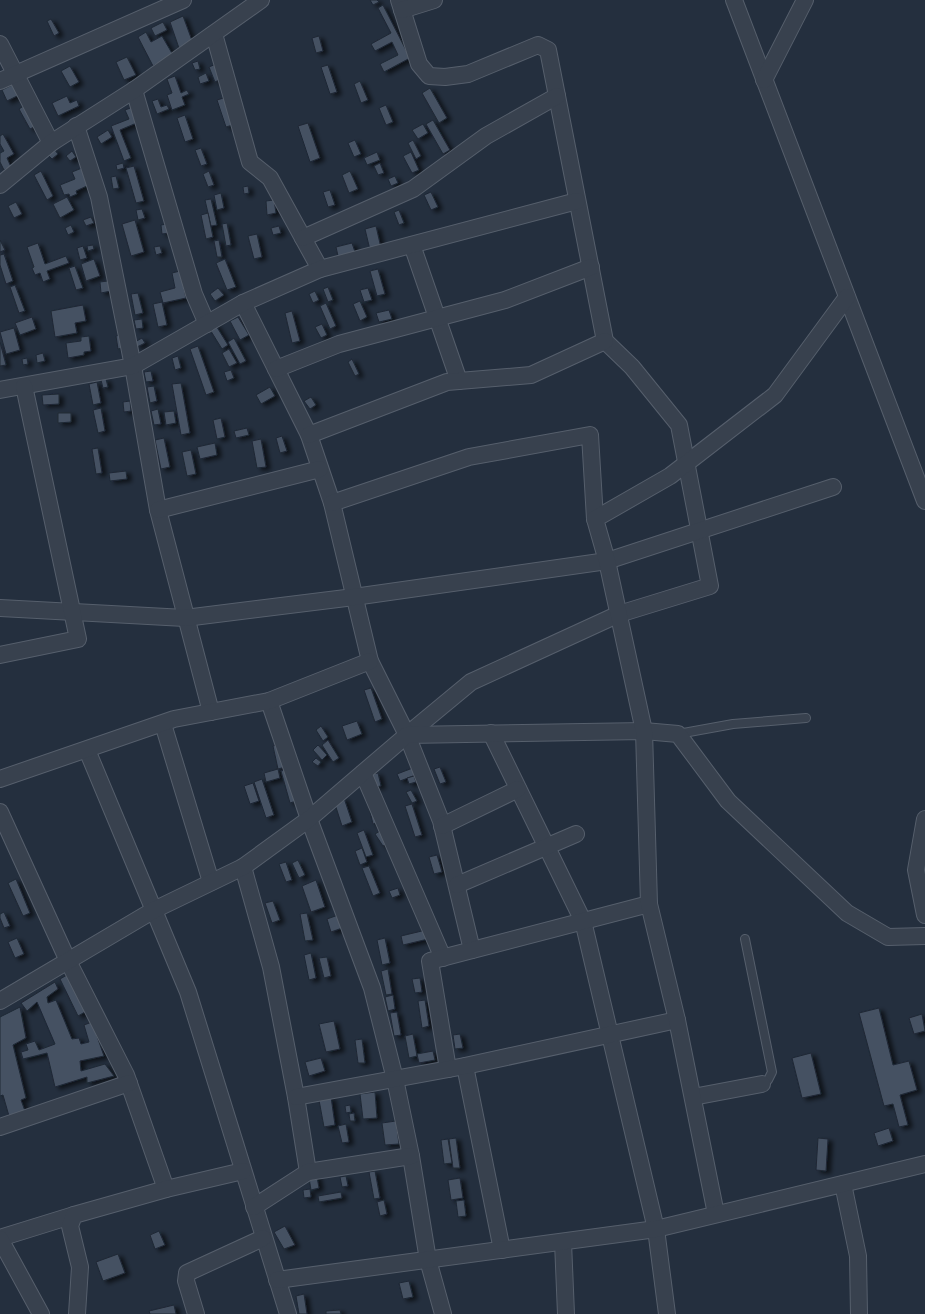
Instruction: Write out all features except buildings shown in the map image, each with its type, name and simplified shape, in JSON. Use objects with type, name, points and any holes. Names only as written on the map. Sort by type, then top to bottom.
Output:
[{"type":"street","points":[[0,81],[183,0]]},
{"type":"street","points":[[0,185],[51,143],[134,90],[260,0]]},
{"type":"street","points":[[0,1001],[154,910],[243,867],[309,819],[471,682],[619,614],[710,586],[679,425],[632,367],[605,341],[548,50],[538,45],[468,74],[445,77],[429,76],[419,64],[400,5],[434,0]]},
{"type":"street","points":[[734,0],[925,501]]},
{"type":"street","points":[[764,80],[805,0]]},
{"type":"street","points":[[214,34],[250,162],[270,178],[320,269]]},
{"type":"street","points":[[0,44],[51,143]]},
{"type":"street","points":[[134,90],[194,294],[207,324]]},
{"type":"street","points":[[303,238],[413,189],[486,136],[557,96]]},
{"type":"street","points":[[76,126],[99,197],[133,366],[158,510],[185,618],[211,712]]},
{"type":"street","points":[[0,390],[133,366],[243,303],[320,269],[577,201]]},
{"type":"street","points":[[412,245],[459,381]]},
{"type":"street","points":[[276,369],[339,344],[505,300],[591,267]]},
{"type":"street","points":[[595,519],[670,476],[775,395],[847,297]]},
{"type":"street","points":[[243,303],[308,435],[332,503],[370,660],[407,735],[442,826],[472,950]]},
{"type":"street","points":[[308,435],[447,382],[531,375],[605,341]]},
{"type":"street","points":[[0,655],[78,639],[24,386]]},
{"type":"street","points":[[332,503],[469,457],[590,435],[595,519],[607,561],[644,731],[649,904],[677,1020],[716,1214]]},
{"type":"street","points":[[158,510],[320,469]]},
{"type":"street","points":[[0,608],[185,618],[354,597],[607,561],[700,532],[833,487]]},
{"type":"street","points":[[0,779],[163,724],[211,712],[269,701],[370,660]]},
{"type":"street","points":[[269,701],[309,819],[372,988],[395,1079],[411,1156],[428,1260],[443,1314]]},
{"type":"street","points":[[163,724],[211,882]]},
{"type":"street","points":[[407,735],[644,731],[678,734],[728,802],[847,913],[888,937],[925,936]]},
{"type":"street","points":[[491,734],[583,921],[656,1229],[666,1308],[654,1314]]},
{"type":"street","points":[[87,750],[188,992],[263,1238],[288,1314]]},
{"type":"street","points":[[363,773],[443,958]]},
{"type":"street","points":[[442,826],[518,789]]},
{"type":"street","points":[[0,812],[68,961],[129,1084],[166,1189]]},
{"type":"street","points":[[925,819],[916,870],[925,915]]},
{"type":"street","points":[[457,885],[576,834]]},
{"type":"street","points":[[243,867],[271,968],[296,1097],[308,1172]]},
{"type":"street","points":[[448,1069],[430,961],[649,904]]},
{"type":"street","points":[[296,1097],[465,1066],[677,1020]]},
{"type":"street","points":[[465,1066],[502,1250]]},
{"type":"street","points":[[0,1127],[129,1084]]},
{"type":"street","points":[[692,1097],[762,1084]]},
{"type":"street","points":[[254,1208],[308,1172],[411,1156]]},
{"type":"street","points":[[277,1280],[656,1229],[925,1164]]},
{"type":"street","points":[[35,1312],[0,1239],[74,1215],[166,1189],[243,1171]]},
{"type":"street","points":[[844,1184],[858,1256],[859,1314]]},
{"type":"street","points":[[74,1215],[70,1226],[80,1267],[77,1314]]},
{"type":"street","points":[[196,1314],[186,1281],[187,1273],[263,1238]]},
{"type":"street","points":[[563,1242],[566,1314]]},
{"type":"lane","points":[[678,734],[734,724],[806,718]]},
{"type":"lane","points":[[745,939],[772,1072],[768,1080],[762,1084]]}]
